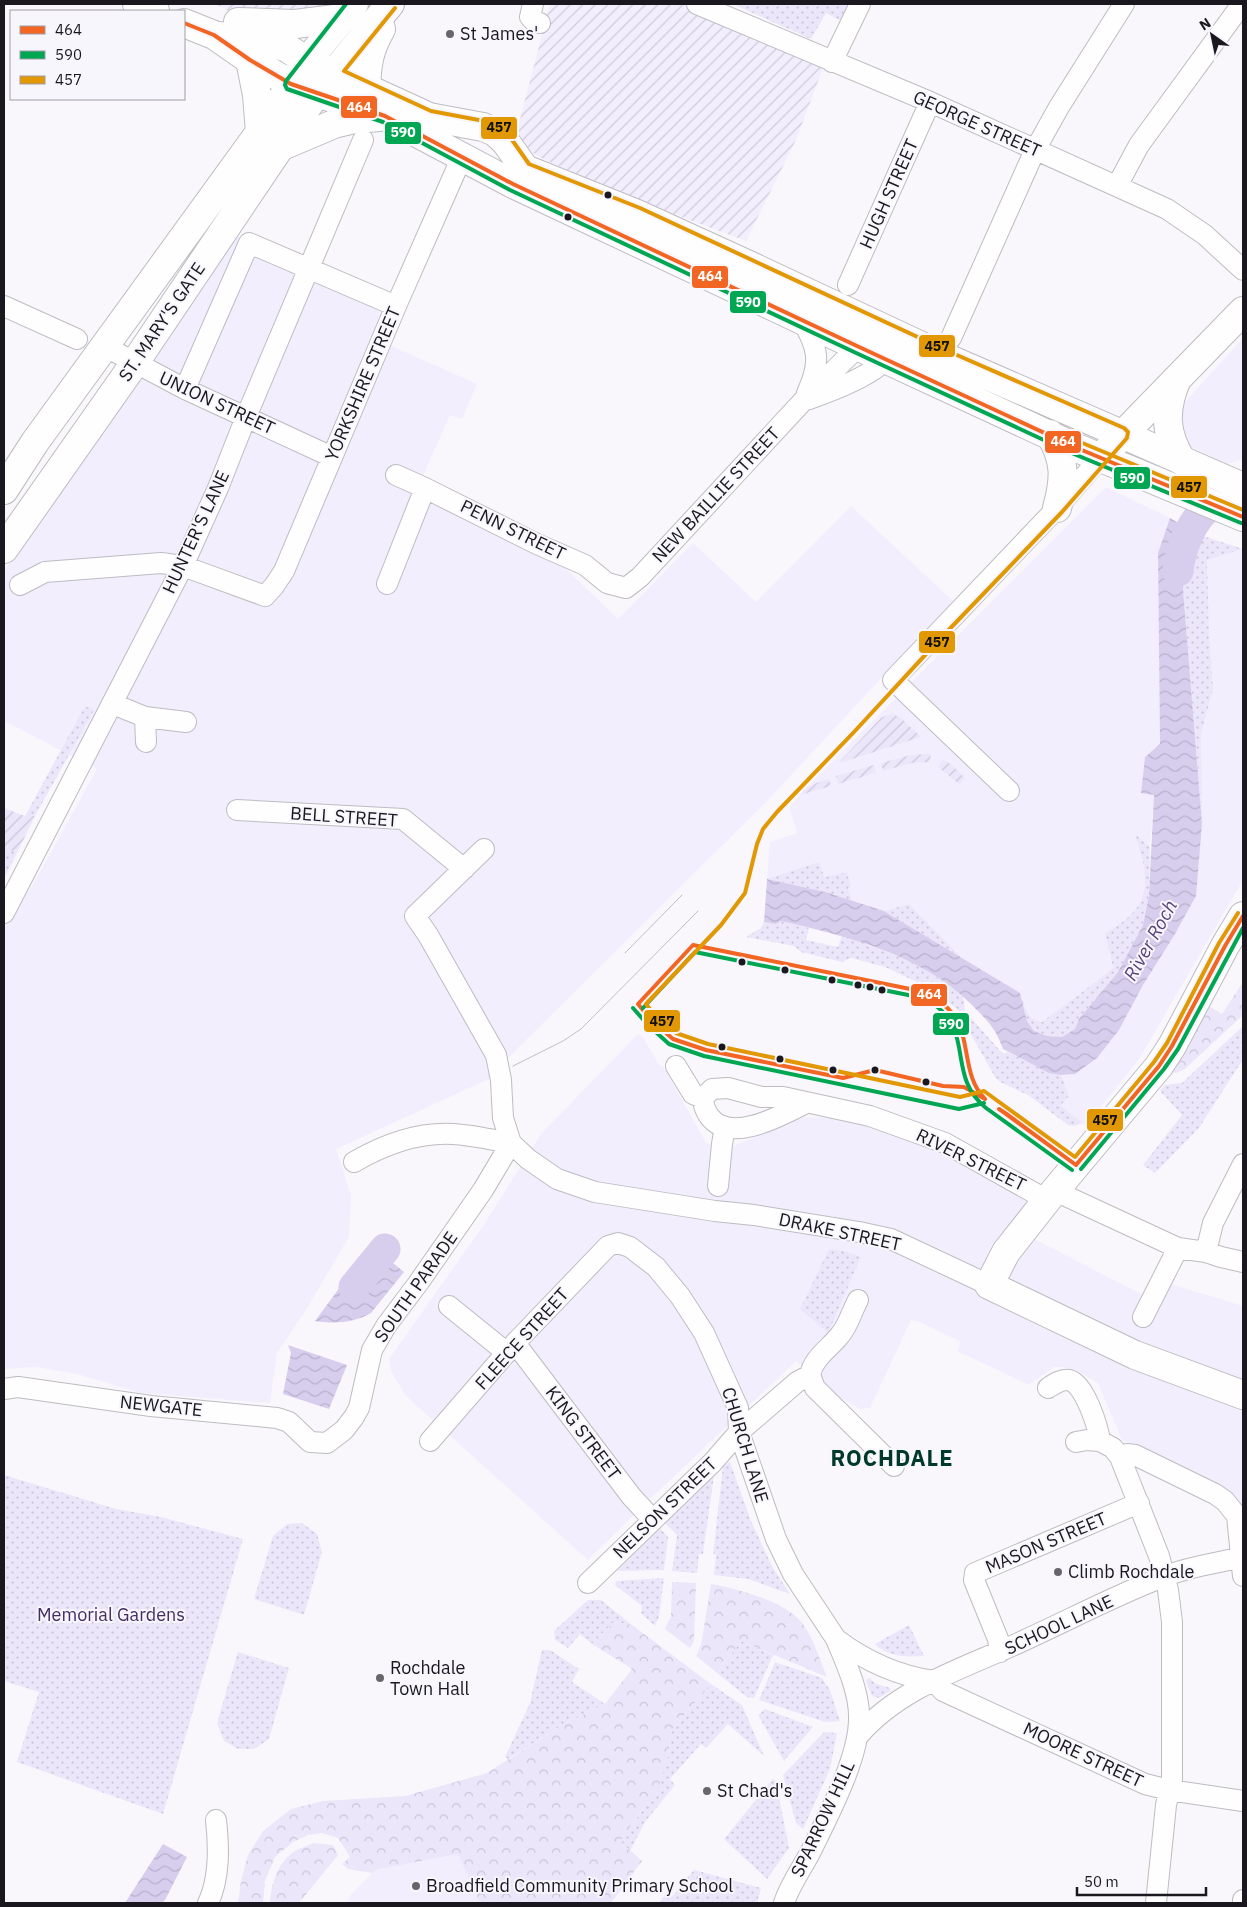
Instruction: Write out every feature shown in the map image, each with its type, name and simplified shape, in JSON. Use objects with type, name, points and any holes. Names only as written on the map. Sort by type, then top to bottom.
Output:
[{"type":"main road","points":[[137,4],[153,10]]},
{"type":"main road","name":"ST. MARY'S GATE","points":[[4,490],[35,442],[104,346],[271,139],[326,83],[390,4]]},
{"type":"main road","points":[[366,88],[369,53],[395,4]]},
{"type":"main road","points":[[185,18],[252,24],[284,24],[349,11]]},
{"type":"main road","name":"ST. MARY'S GATE","points":[[4,549],[134,364],[271,139],[291,84],[349,11]]},
{"type":"main road","points":[[185,23],[214,35],[250,60],[291,84],[326,83],[366,88],[429,116],[483,127],[495,132],[505,141],[525,169],[637,214],[886,329],[1243,487]]},
{"type":"main road","points":[[214,35],[262,40],[287,48],[308,61],[326,83],[513,184],[1100,458],[1243,517]]},
{"type":"main road","points":[[250,60],[256,95],[271,139],[355,119],[385,116]]},
{"type":"main road","points":[[1100,458],[1243,311]]},
{"type":"main road","points":[[1177,378],[1169,401],[1168,426],[1172,443],[1182,461]]},
{"type":"main road","points":[[1050,434],[1058,448],[1064,473],[1057,508]]},
{"type":"main road","points":[[989,1285],[1006,1252],[1159,1066],[1172,1046],[1224,946],[1243,916]]},
{"type":"main road","name":"DRAKE STREET","points":[[989,1285],[1135,1355],[1243,1395]]},
{"type":"street","points":[[533,4],[530,17],[540,24]]},
{"type":"street","name":"GEORGE STREET","points":[[697,4],[722,9],[832,62],[930,102],[1167,208],[1205,235],[1243,270]]},
{"type":"street","points":[[832,62],[860,4]]},
{"type":"street","points":[[951,338],[1035,150],[1059,107],[1124,4]]},
{"type":"street","points":[[1117,186],[1139,145],[1235,6]]},
{"type":"street","name":"HUGH STREET","points":[[848,285],[930,102]]},
{"type":"street","name":"HUNTER'S LANE","points":[[4,913],[183,566],[218,488],[363,140]]},
{"type":"street","name":"YORKSHIRE STREET","points":[[183,566],[265,596],[274,586],[284,571],[396,306],[457,168]]},
{"type":"street","points":[[185,389],[249,243],[396,306]]},
{"type":"street","points":[[6,311],[77,339]]},
{"type":"street","name":"NEW BAILLIE STREET","points":[[801,319],[810,333],[816,352],[817,364],[815,376],[804,400]]},
{"type":"street","points":[[804,400],[828,393],[880,365],[886,358],[892,343],[886,329]]},
{"type":"street","name":"NEW BAILLIE STREET","points":[[626,588],[640,578],[707,506],[713,486],[804,400],[857,346],[872,334],[886,329]]},
{"type":"street","name":"UNION STREET","points":[[104,346],[134,364],[185,389],[332,457]]},
{"type":"street","points":[[1009,791],[893,680],[1057,508],[1100,458]]},
{"type":"street","name":"PENN STREET","points":[[396,475],[537,544],[585,565],[606,583],[626,588]]},
{"type":"street","points":[[387,584],[425,488]]},
{"type":"street","points":[[20,585],[46,572],[160,563],[183,566]]},
{"type":"street","points":[[113,704],[145,717],[186,722]]},
{"type":"street","points":[[145,717],[146,742]]},
{"type":"street","name":"BELL STREET","points":[[237,810],[403,819],[464,869]]},
{"type":"street","points":[[354,1162],[377,1148],[405,1138],[454,1134],[511,1143],[503,1118],[500,1070],[496,1055],[428,935],[415,916],[484,849]]},
{"type":"street","points":[[676,1066],[692,1094],[702,1098],[703,1104],[714,1122],[725,1127],[735,1129],[752,1126],[775,1119],[806,1103]]},
{"type":"street","name":"RIVER STREET","points":[[702,1098],[712,1089],[728,1088],[762,1097],[783,1097],[870,1116],[945,1143],[1051,1195],[1178,1248],[1206,1252],[1243,1262]]},
{"type":"street","points":[[718,1186],[725,1127]]},
{"type":"street","name":"DRAKE STREET","points":[[511,1143],[528,1159],[557,1179],[595,1192],[715,1211],[754,1214],[891,1239],[906,1244],[989,1285]]},
{"type":"street","name":"SOUTH PARADE","points":[[310,1442],[327,1443],[344,1430],[354,1417],[359,1408],[372,1350],[386,1326],[486,1185],[511,1143]]},
{"type":"street","points":[[1206,1252],[1213,1223],[1243,1164]]},
{"type":"street","name":"FLEECE STREET","points":[[430,1441],[511,1348],[608,1246],[618,1243]]},
{"type":"street","name":"CHURCH LANE","points":[[618,1243],[630,1247],[656,1267],[690,1310],[704,1333],[738,1408],[739,1432],[776,1538],[793,1574],[836,1639],[845,1660],[857,1700],[860,1717],[859,1734]]},
{"type":"street","points":[[1143,1318],[1178,1248]]},
{"type":"street","name":"NELSON STREET","points":[[588,1583],[713,1462],[739,1432],[796,1382],[810,1375],[811,1368],[817,1360],[842,1334],[858,1300]]},
{"type":"street","name":"KING STREET","points":[[450,1306],[511,1348],[631,1496],[653,1520]]},
{"type":"street","points":[[810,1375],[815,1388],[894,1466]]},
{"type":"street","points":[[1048,1388],[1060,1381],[1068,1380],[1076,1383],[1097,1424],[1100,1441]]},
{"type":"street","name":"NEWGATE","points":[[4,1389],[18,1387],[151,1406],[277,1418],[290,1422],[310,1442]]},
{"type":"street","points":[[1076,1442],[1087,1440],[1100,1441],[1113,1448],[1120,1457],[1159,1556],[1172,1622],[1172,1779],[1166,1805],[1156,1903]]},
{"type":"street","points":[[1120,1457],[1127,1454],[1135,1455],[1215,1494],[1225,1501],[1236,1516],[1243,1563]]},
{"type":"street","name":"MASON STREET","points":[[1000,1652],[998,1639],[974,1580],[975,1573],[1139,1504]]},
{"type":"street","name":"SCHOOL LANE","points":[[859,1734],[869,1722],[882,1712],[934,1680],[1000,1652],[1164,1576],[1243,1563]]},
{"type":"street","name":"CHURCH LANE","points":[[836,1639],[863,1656],[904,1675],[934,1680]]},
{"type":"street","name":"MOORE STREET","points":[[934,1680],[943,1691],[1145,1784],[1169,1790],[1243,1801]]},
{"type":"street","name":"SPARROW HILL","points":[[788,1901],[838,1793],[859,1734]]},
{"type":"street","points":[[208,1903],[215,1876],[218,1846],[216,1820]]},
{"type":"shaded area","points":[[215,4],[324,4],[312,17],[229,11]]},
{"type":"shaded area","points":[[550,4],[683,4],[825,63],[796,140],[746,241],[634,199],[543,159],[530,151],[521,140],[517,131]]},
{"type":"shaded area","points":[[238,236],[313,276],[386,308],[376,339],[477,384],[462,419],[450,415],[421,480],[560,563],[618,619],[693,543],[756,602],[851,506],[953,601],[767,801],[489,1079],[336,1149],[351,1195],[349,1237],[306,1310],[277,1353],[270,1403],[141,1393],[77,1374],[36,1367],[4,1369],[4,929],[35,881],[97,769],[4,721],[4,571],[53,490],[139,376]]},
{"type":"shaded area","points":[[1243,338],[1243,459],[1227,464],[1185,444],[1181,432],[1182,412],[1186,401]]},
{"type":"shaded area","points":[[1106,487],[1170,518],[1158,553],[1160,745],[1145,757],[1141,793],[1154,795],[1150,847],[1136,835],[1146,878],[1144,895],[1125,923],[1106,933],[1113,967],[1042,1022],[1036,1021],[1027,1011],[1020,993],[962,958],[909,904],[884,911],[825,892],[767,879],[770,842],[797,833],[789,807],[804,790]]},
{"type":"shaded area","points":[[1243,549],[1243,880],[1138,1061],[1085,1126],[1061,1105],[1069,1096],[1061,1075],[1075,1074],[1096,1058],[1119,1030],[1143,985],[1196,896],[1202,824],[1201,734],[1213,689],[1207,560]]},
{"type":"shaded area","points":[[638,1034],[643,1037],[659,1065],[663,1066],[706,1143],[729,1148],[804,1117],[847,1119],[929,1145],[1024,1197],[1036,1240],[1145,1296],[1154,1279],[1243,1306],[1243,1520],[1122,1440],[1098,1383],[1079,1372],[1063,1367],[1054,1367],[1029,1385],[957,1351],[961,1342],[920,1322],[911,1320],[870,1408],[860,1409],[828,1390],[796,1361],[588,1560],[406,1396],[391,1371],[389,1359],[483,1226],[541,1134]]},
{"type":"shaded area","name":"Broadfield Community Primary School","points":[[458,1854],[480,1903],[347,1903],[350,1896],[375,1870]]},
{"type":"green space","points":[[739,4],[852,4],[843,22],[826,13],[811,39],[737,6]]},
{"type":"green space","points":[[1197,534],[1243,549],[1207,560],[1213,689],[1201,734],[1202,824],[1183,589],[1189,549]]},
{"type":"green space","points":[[85,706],[94,710],[35,816],[25,816]]},
{"type":"green space","points":[[892,714],[900,717],[921,737],[840,763],[882,717]]},
{"type":"green space","points":[[930,754],[929,762],[912,763],[883,771],[881,763],[911,755]]},
{"type":"green space","points":[[943,760],[952,765],[965,778],[959,784],[938,767]]},
{"type":"green space","points":[[874,765],[876,773],[838,784],[836,776]]},
{"type":"green space","points":[[829,779],[831,786],[800,795],[810,786]]},
{"type":"green space","points":[[4,808],[25,816],[35,816],[18,851],[4,850]]},
{"type":"green space","points":[[1135,834],[1150,847],[1149,895],[1143,925],[1118,972],[1079,1019],[1075,1029],[1062,1037],[1047,1036],[1034,1031],[1027,1021],[1020,993],[1030,1015],[1037,1021],[1042,1022],[1113,967],[1105,933],[1132,913],[1140,903],[1144,891],[1144,866]]},
{"type":"green space","points":[[4,850],[18,851],[4,878]]},
{"type":"green space","points":[[819,862],[824,877],[847,872],[851,887],[848,888],[852,901],[825,892],[767,879]]},
{"type":"green space","points":[[909,904],[962,958],[884,911]]},
{"type":"green space","points":[[781,921],[809,928],[806,940],[838,947],[842,935],[923,967],[963,996],[965,1011],[1003,1054],[1008,1052],[1049,1072],[1061,1075],[1069,1096],[1061,1105],[1082,1123],[1075,1126],[1068,1125],[1028,1095],[1000,1082],[995,1077],[956,1008],[921,984],[885,967],[851,958],[842,962],[801,952],[794,946],[746,937],[761,928],[764,922],[776,924]]},
{"type":"green space","points":[[1243,982],[1243,1015],[1185,1069],[1176,1073],[1170,1071],[1209,1006],[1222,1014]]},
{"type":"green space","points":[[1243,1026],[1243,1061],[1199,1128],[1155,1173],[1143,1165],[1182,1115],[1160,1091],[1164,1085],[1182,1083]]},
{"type":"green space","points":[[829,1249],[845,1251],[861,1257],[828,1333],[800,1309]]},
{"type":"green space","points":[[730,1462],[751,1521],[773,1568],[790,1594],[748,1579],[714,1575],[716,1555],[713,1554],[723,1466]]},
{"type":"green space","name":"Memorial Gardens","points":[[4,1475],[116,1509],[161,1517],[243,1539],[163,1814],[17,1762],[39,1692],[4,1681]]},
{"type":"green space","points":[[714,1475],[703,1554],[699,1554],[697,1573],[672,1571],[677,1535],[665,1523]]},
{"type":"green space","points":[[302,1523],[317,1534],[322,1552],[304,1615],[254,1599],[273,1536],[287,1524]]},
{"type":"green space","points":[[660,1528],[668,1537],[664,1570],[617,1571]]},
{"type":"green space","points":[[664,1578],[659,1617],[655,1626],[641,1613],[641,1605],[615,1585],[616,1581]]},
{"type":"green space","points":[[672,1582],[696,1583],[694,1641],[690,1648],[665,1629],[671,1616]]},
{"type":"green space","points":[[711,1584],[735,1589],[762,1598],[788,1610],[798,1618],[812,1639],[827,1677],[741,1641],[717,1673],[696,1656],[701,1645]]},
{"type":"green space","points":[[588,1600],[601,1600],[632,1625],[614,1622],[592,1644],[580,1634],[568,1648],[555,1640],[554,1631]]},
{"type":"green space","points":[[614,1622],[632,1625],[711,1684],[672,1729],[667,1761],[658,1789],[620,1841],[642,1861],[611,1903],[480,1903],[458,1854],[375,1870],[373,1873],[348,1869],[342,1864],[350,1857],[338,1838],[322,1833],[308,1835],[293,1842],[275,1857],[265,1881],[263,1903],[238,1903],[241,1881],[248,1855],[263,1831],[291,1809],[323,1801],[405,1796],[487,1773],[564,1724],[605,1704],[632,1669],[592,1644]]},
{"type":"green space","points":[[909,1625],[924,1656],[891,1654],[875,1644]]},
{"type":"green space","points":[[741,1641],[773,1655],[754,1698],[747,1697],[717,1673]]},
{"type":"green space","points":[[542,1650],[550,1650],[579,1669],[572,1682],[605,1704],[564,1724],[508,1759],[505,1757],[530,1703]]},
{"type":"green space","points":[[238,1652],[289,1668],[269,1739],[254,1749],[238,1749],[224,1741],[217,1723]]},
{"type":"green space","points":[[775,1662],[822,1678],[830,1690],[840,1721],[825,1722],[759,1700]]},
{"type":"green space","points":[[869,1678],[876,1684],[890,1688],[890,1691],[879,1698],[872,1696],[866,1681]]},
{"type":"green space","points":[[711,1684],[742,1705],[764,1756],[728,1724],[706,1748],[701,1744],[670,1779],[675,1785],[645,1822],[630,1851],[620,1841],[643,1810],[667,1761],[672,1729]]},
{"type":"green space","points":[[765,1709],[813,1727],[784,1761],[758,1715]]},
{"type":"green space","points":[[824,1732],[837,1733],[830,1769],[803,1829],[796,1823],[783,1775]]},
{"type":"green space","points":[[773,1779],[776,1781],[789,1848],[767,1879],[724,1839]]},
{"type":"green space","points":[[313,1843],[333,1845],[338,1855],[299,1903],[270,1903],[273,1882],[282,1863],[294,1852]]},
{"type":"green space","points":[[694,1870],[761,1888],[757,1903],[659,1903],[667,1892],[672,1896]]},
{"type":"water","points":[[1170,518],[1197,534],[1189,549],[1183,589],[1202,824],[1196,896],[1143,985],[1119,1030],[1097,1058],[1075,1074],[1061,1075],[1049,1073],[1003,1049],[991,1025],[972,1005],[952,987],[907,960],[858,941],[832,934],[781,921],[776,924],[764,922],[767,879],[825,892],[884,911],[1020,993],[1027,1021],[1034,1031],[1047,1036],[1062,1037],[1075,1029],[1079,1019],[1118,972],[1143,925],[1149,895],[1154,795],[1141,793],[1145,757],[1160,744],[1158,553]]},
{"type":"water","points":[[371,1245],[404,1272],[371,1313],[358,1319],[344,1322],[315,1321]]},
{"type":"water","points":[[288,1345],[347,1365],[329,1409],[283,1394],[291,1353]]},
{"type":"water","points":[[163,1844],[187,1857],[165,1900],[162,1903],[125,1903]]},
{"type":"waterway","name":"River Roch","points":[[1178,571],[1181,555],[1193,525],[1210,505],[1235,488]]},
{"type":"waterway","name":"River Roch","points":[[354,1287],[385,1249]]},
{"type":"tram line","points":[[625,953],[682,895]]},
{"type":"tram line","points":[[513,1066],[563,1041],[581,1029],[698,911]]},
{"type":"transit line","name":"590","points":[[346,4],[286,81],[287,89],[383,122],[510,190],[854,352],[1074,454],[1241,523]]},
{"type":"transit line","name":"457","points":[[395,8],[344,71],[431,111],[484,121],[497,126],[510,137],[529,164],[640,208],[950,352],[1124,428],[1128,432],[1127,438],[1062,512],[939,640],[763,829],[757,844],[745,893],[721,925],[646,1004],[656,1017],[676,1033],[708,1044],[960,1097],[984,1091],[1075,1157],[1154,1062],[1167,1043],[1219,943],[1238,913]]},
{"type":"transit line","name":"464","points":[[185,23],[214,35],[250,60],[291,84],[385,116],[513,184],[857,346],[1077,448],[1243,517]]},
{"type":"transit line","name":"457","points":[[1066,435],[1243,510]]},
{"type":"transit line","name":"464","points":[[1076,1165],[1159,1066],[1172,1046],[1243,916]]},
{"type":"transit line","name":"590","points":[[1081,1169],[1164,1069],[1178,1049],[1243,928]]},
{"type":"transit line","name":"464","points":[[693,945],[925,992],[946,1007],[958,1023],[969,1068],[978,1089],[985,1099],[964,1087],[943,1086],[875,1070],[843,1078],[706,1050],[673,1039],[652,1021],[638,1004],[693,945]]},
{"type":"transit line","name":"590","points":[[643,1008],[695,952],[923,998],[942,1011],[953,1028],[964,1074],[975,1097],[986,1108],[1072,1170]]},
{"type":"transit line","name":"590","points":[[633,1008],[669,1044],[704,1056],[959,1109],[984,1103]]},
{"type":"transit line","name":"464","points":[[999,1109],[1008,1115],[1076,1165],[999,1109]]},
{"type":"place","name":"St James'","points":[[450,34]]},
{"type":"place","name":"Climb Rochdale","points":[[1058,1572]]},
{"type":"place","name":"Rochdale Town Hall","points":[[380,1678]]},
{"type":"place","name":"St Chad's","points":[[707,1791]]},
{"type":"place","name":"Broadfield Community Primary School","points":[[416,1886]]},
{"type":"district","name":"ROCHDALE","points":[[892,1458]]}]
